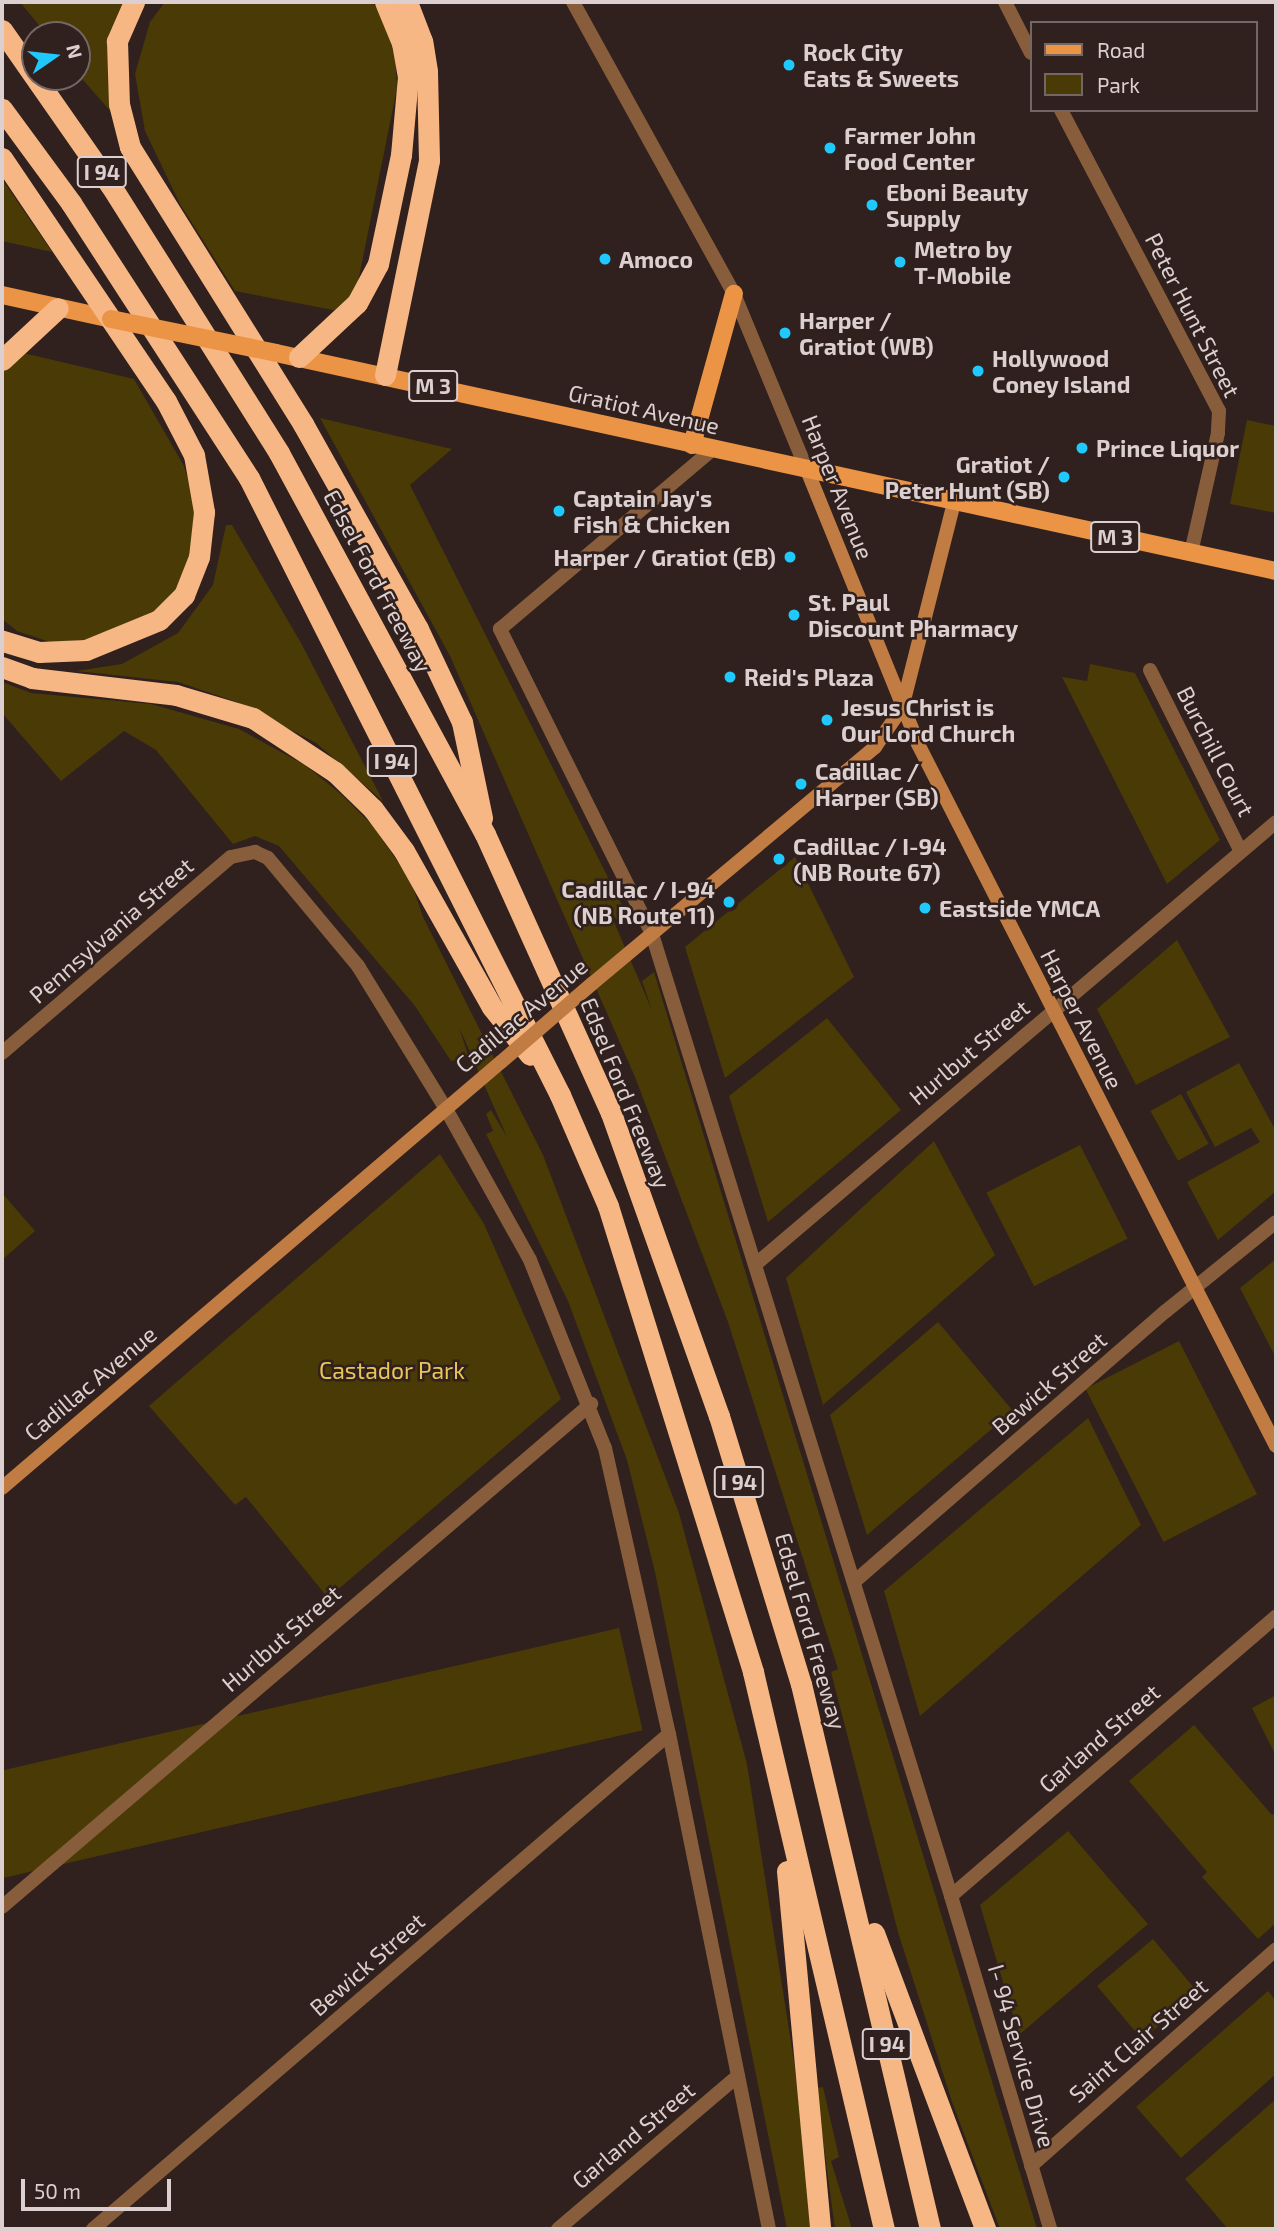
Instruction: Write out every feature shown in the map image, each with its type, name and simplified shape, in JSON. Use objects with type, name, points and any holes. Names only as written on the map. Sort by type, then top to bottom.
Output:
[{"type":"highway","points":[[134,2],[117,41],[118,104],[130,146],[303,424],[418,629],[462,722],[485,834]]},
{"type":"highway","points":[[299,357],[357,303],[377,264],[401,155],[408,78],[402,43],[385,2]]},
{"type":"highway","points":[[386,375],[429,160],[427,71],[422,41],[407,2]]},
{"type":"highway","name":"Edsel Ford Freeway","points":[[2,30],[111,186],[232,374],[345,571],[485,834],[611,1113],[693,1339],[801,1684],[846,1858],[930,2229]]},
{"type":"highway","name":"I 94","points":[[2,109],[71,203],[249,478],[560,1095],[608,1206],[673,1405],[753,1672],[884,2229]]},
{"type":"highway","points":[[2,158],[166,401],[194,454],[204,512],[199,558],[189,583],[184,595],[159,620],[86,650],[39,652],[2,641]]},
{"type":"highway","points":[[2,360],[68,310]]},
{"type":"highway","points":[[2,667],[32,678],[176,695],[253,718],[335,772],[373,809],[404,851],[492,1007],[560,1095]]},
{"type":"highway","points":[[782,1802],[820,2229]]},
{"type":"highway","points":[[846,1858],[985,2229]]},
{"type":"main road","points":[[692,445],[734,294]]},
{"type":"main road","name":"Gratiot Avenue","points":[[2,295],[386,375],[954,503],[1276,571]]},
{"type":"main road","name":"Harper Avenue","points":[[807,470],[902,708],[1052,1012],[1276,1446]]},
{"type":"main road","name":"Cadillac Avenue","points":[[2,1488],[593,983],[875,747],[902,708],[954,503]]},
{"type":"street","name":"Harper Avenue","points":[[573,2],[734,294],[807,470]]},
{"type":"street","points":[[1004,2],[1030,51]]},
{"type":"street","name":"Peter Hunt Street","points":[[1062,112],[1219,411],[1218,433],[1191,553]]},
{"type":"street","points":[[713,449],[500,629],[652,934],[951,1896]]},
{"type":"street","name":"Burchill Court","points":[[1150,670],[1241,852]]},
{"type":"street","name":"Hurlbut Street","points":[[756,1264],[1276,822]]},
{"type":"street","name":"Pennsylvania Street","points":[[2,1054],[231,857],[255,852],[268,858],[358,966],[446,1110]]},
{"type":"street","points":[[446,1110],[530,1260],[591,1404],[618,1494],[769,2229]]},
{"type":"street","name":"Bewick Street","points":[[854,1582],[1276,1222]]},
{"type":"street","name":"Hurlbut Street","points":[[2,1907],[591,1404]]},
{"type":"street","name":"Garland Street","points":[[951,1896],[1276,1616]]},
{"type":"street","name":"Bewick Street","points":[[93,2229],[669,1734]]},
{"type":"street","name":"I- 94 Service Drive","points":[[951,1896],[1050,2229]]},
{"type":"street","name":"Saint Clair Street","points":[[1031,2166],[1276,1949]]},
{"type":"street","name":"Garland Street","points":[[558,2229],[738,2076]]},
{"type":"green space","points":[[20,2],[132,2],[112,113],[91,89],[91,21],[36,21]]},
{"type":"green space","points":[[165,2],[372,2],[385,20],[395,50],[397,88],[355,297],[343,312],[235,291],[180,204],[145,131],[135,74],[150,22]]},
{"type":"green space","points":[[2,179],[52,252],[2,241]]},
{"type":"green space","points":[[2,348],[134,379],[184,466],[195,502],[190,557],[175,590],[157,610],[88,640],[50,642],[17,631],[2,619]]},
{"type":"green space","points":[[320,418],[452,449],[410,485],[629,919],[619,924],[605,901],[652,1010],[642,981],[654,972],[1037,2229],[1000,2229],[952,2102],[898,1932],[831,1672],[838,1669],[728,1322],[635,1077],[450,656]]},
{"type":"green space","points":[[1247,420],[1276,426],[1276,513],[1230,504]]},
{"type":"green space","points":[[226,525],[232,525],[301,643],[383,801],[316,743],[237,702],[178,682],[76,671],[122,664],[178,633],[213,585]]},
{"type":"green space","points":[[1090,664],[1135,673],[1220,840],[1167,884],[1062,677],[1087,681]]},
{"type":"green space","points":[[2,682],[31,693],[151,704],[239,729],[305,765],[342,795],[373,826],[411,881],[423,917],[543,1155],[679,1513],[747,1764],[794,2061],[814,2229],[787,2229],[655,1572],[627,1460],[568,1301],[486,1134],[493,1131],[486,1114],[491,1110],[507,1137],[459,1027],[469,1058],[451,1061],[415,1006],[279,846],[255,836],[233,844],[156,750],[124,731],[61,781],[2,713]]},
{"type":"green space","points":[[795,857],[854,977],[725,1078],[685,947]]},
{"type":"green space","points":[[1177,940],[1230,1037],[1136,1085],[1097,1009]]},
{"type":"green space","points":[[827,1018],[901,1110],[768,1222],[729,1096]]},
{"type":"green space","points":[[1239,1063],[1276,1131],[1276,1191],[1218,1240],[1187,1182],[1260,1142],[1251,1128],[1215,1147],[1186,1092]]},
{"type":"green space","points":[[1181,1094],[1209,1144],[1178,1161],[1150,1111]]},
{"type":"green space","points":[[934,1141],[995,1255],[823,1405],[786,1278]]},
{"type":"green space","points":[[1080,1145],[1128,1239],[1034,1286],[986,1193]]},
{"type":"green space","name":"Castador Park","points":[[440,1154],[484,1224],[561,1399],[328,1598],[246,1497],[235,1505],[149,1406]]},
{"type":"green space","points":[[2,1193],[35,1231],[2,1260]]},
{"type":"green space","points":[[1276,1259],[1276,1358],[1240,1288]]},
{"type":"green space","points":[[938,1322],[1013,1411],[867,1535],[830,1415]]},
{"type":"green space","points":[[1179,1341],[1257,1494],[1164,1542],[1085,1389]]},
{"type":"green space","points":[[1088,1418],[1141,1525],[920,1716],[884,1591]]},
{"type":"green space","points":[[619,1628],[643,1730],[2,1878],[2,1770]]},
{"type":"green space","points":[[1276,1695],[1276,1756],[1252,1708]]},
{"type":"green space","points":[[1194,1725],[1272,1815],[1276,1812],[1276,1923],[1258,1939],[1202,1877],[1207,1872],[1129,1781]]},
{"type":"green space","points":[[1068,1831],[1148,1924],[1019,2035],[980,1905]]},
{"type":"green space","points":[[1153,1939],[1198,1993],[1142,2040],[1097,1986]]},
{"type":"green space","points":[[1268,1991],[1276,2001],[1276,2074],[1181,2158],[1136,2107]]},
{"type":"green space","points":[[823,2087],[839,2157],[831,2161],[852,2229],[835,2229],[816,2088]]},
{"type":"green space","points":[[1276,2099],[1276,2229],[1228,2229],[1185,2179]]},
{"type":"place","name":"Rock City Eats & Sweets","points":[[789,65]]},
{"type":"place","name":"Farmer John Food Center","points":[[830,148]]},
{"type":"place","name":"Eboni Beauty Supply","points":[[872,205]]},
{"type":"place","name":"Amoco","points":[[605,259]]},
{"type":"place","name":"Metro by T-Mobile","points":[[900,262]]},
{"type":"place","name":"Harper / Gratiot (WB)","points":[[785,333]]},
{"type":"place","name":"Hollywood Coney Island","points":[[978,371]]},
{"type":"place","name":"Prince Liquor","points":[[1082,448]]},
{"type":"place","name":"Gratiot / Peter Hunt (SB)","points":[[1064,477]]},
{"type":"place","name":"Captain Jay's Fish & Chicken","points":[[559,511]]},
{"type":"place","name":"Harper / Gratiot (EB)","points":[[790,557]]},
{"type":"place","name":"St. Paul Discount Pharmacy","points":[[794,615]]},
{"type":"place","name":"Reid's Plaza","points":[[730,677]]},
{"type":"place","name":"Jesus Christ is Our Lord Church","points":[[827,720]]},
{"type":"place","name":"Cadillac / Harper (SB)","points":[[801,784]]},
{"type":"place","name":"Cadillac / I-94 (NB Route 67)","points":[[779,859]]},
{"type":"place","name":"Cadillac / I-94 (NB Route 11)","points":[[729,902]]},
{"type":"place","name":"Eastside YMCA","points":[[925,908]]}]
